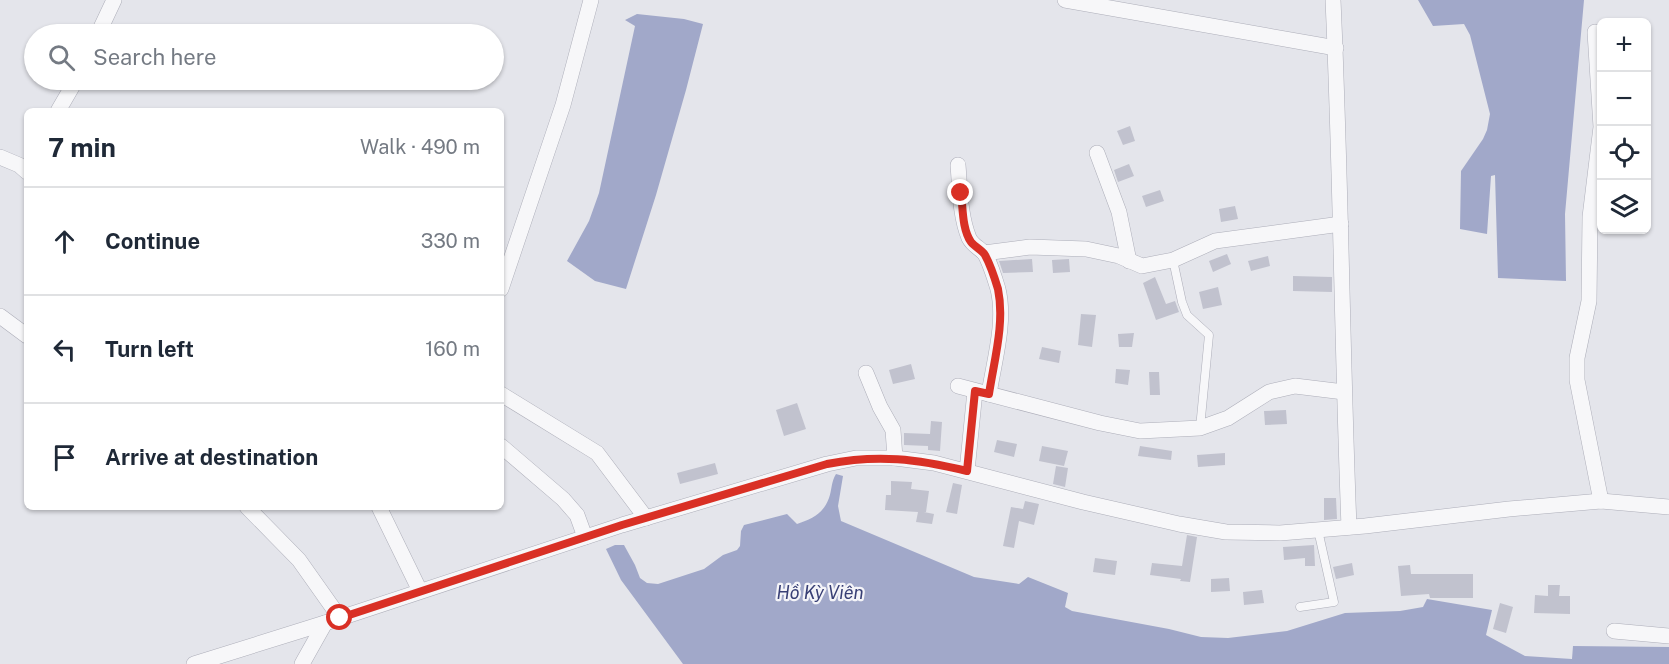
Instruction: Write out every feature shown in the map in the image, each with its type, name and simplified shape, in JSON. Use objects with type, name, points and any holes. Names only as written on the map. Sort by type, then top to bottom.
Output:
[{"type":"street","points":[[103,24],[114,0]]},
{"type":"street","points":[[504,280],[563,105],[591,0]]},
{"type":"street","points":[[1066,0],[1336,48]]},
{"type":"street","points":[[1334,0],[1349,527]]},
{"type":"street","points":[[1595,32],[1601,128],[1590,217],[1589,301],[1576,358],[1577,380],[1601,501]]},
{"type":"street","points":[[60,108],[70,90]]},
{"type":"street","points":[[1097,153],[1119,212],[1129,261]]},
{"type":"street","points":[[0,157],[24,165]]},
{"type":"street","points":[[958,165],[964,221],[968,235],[971,242],[984,253],[997,288],[1000,305],[998,338],[982,393],[967,471]]},
{"type":"street","points":[[984,253],[1030,247],[1086,249],[1119,256],[1142,266],[1173,260],[1215,241],[1341,224]]},
{"type":"street","points":[[0,316],[24,334]]},
{"type":"street","points":[[866,373],[880,407],[893,430],[896,458]]},
{"type":"street","points":[[958,386],[1100,423],[1140,431],[1200,428],[1228,418],[1269,392],[1295,386],[1344,392]]},
{"type":"street","points":[[504,396],[597,453],[646,518]]},
{"type":"street","points":[[504,449],[563,499],[577,515],[585,537]]},
{"type":"street","points":[[194,664],[646,518],[827,464],[856,458],[896,458],[934,463],[1083,502],[1179,524],[1226,532],[1280,533],[1318,530],[1601,501],[1669,507]]},
{"type":"street","points":[[251,510],[299,560],[340,618]]},
{"type":"street","points":[[380,510],[420,591]]},
{"type":"street","points":[[302,664],[324,623]]},
{"type":"street","points":[[1614,631],[1669,636]]},
{"type":"lane","points":[[1173,260],[1186,315],[1209,335],[1200,428]]},
{"type":"lane","points":[[1300,608],[1334,602],[1318,530]]},
{"type":"water","points":[[1418,0],[1584,0],[1565,214],[1566,281],[1498,278],[1495,175],[1491,176],[1487,234],[1460,229],[1461,171],[1483,139],[1490,114],[1470,35],[1464,24],[1433,26]]},
{"type":"water","points":[[637,14],[684,19],[703,24],[656,195],[626,289],[595,281],[567,261],[589,221],[599,193],[635,26],[625,20]]},
{"type":"water","name":"Hồ Kỳ Viên","points":[[836,474],[843,476],[838,506],[841,521],[974,577],[1019,584],[1028,577],[1068,593],[1065,607],[1072,611],[1201,637],[1228,638],[1287,631],[1345,613],[1400,611],[1423,607],[1427,599],[1492,610],[1486,635],[1525,656],[1572,659],[1573,646],[1669,647],[1669,664],[683,664],[621,580],[606,549],[615,545],[624,545],[640,578],[647,583],[658,584],[704,569],[723,555],[737,550],[740,546],[741,531],[744,525],[787,514],[797,524],[812,518],[827,504]]},
{"type":"building","points":[[1130,126],[1135,141],[1123,145],[1117,131]]},
{"type":"building","points":[[1129,164],[1134,176],[1118,182],[1114,170]]},
{"type":"building","points":[[1160,190],[1164,201],[1146,207],[1142,196]]},
{"type":"building","points":[[1235,206],[1238,219],[1221,222],[1219,209]]},
{"type":"building","points":[[1227,254],[1231,264],[1213,272],[1209,261]]},
{"type":"building","points":[[1268,256],[1270,266],[1251,271],[1248,261]]},
{"type":"building","points":[[1032,259],[1033,272],[1003,273],[999,261]]},
{"type":"building","points":[[1069,259],[1070,272],[1053,273],[1052,260]]},
{"type":"building","points":[[1293,276],[1332,277],[1332,292],[1293,291]]},
{"type":"building","points":[[1155,277],[1166,304],[1175,301],[1179,312],[1156,320],[1143,283]]},
{"type":"building","points":[[1218,287],[1222,305],[1203,309],[1199,292]]},
{"type":"building","points":[[1081,314],[1096,315],[1092,347],[1078,345]]},
{"type":"building","points":[[1134,333],[1132,347],[1119,347],[1118,334]]},
{"type":"building","points":[[1042,347],[1061,351],[1059,363],[1039,359]]},
{"type":"building","points":[[911,364],[915,379],[893,384],[889,370]]},
{"type":"building","points":[[1116,369],[1130,370],[1128,385],[1115,383]]},
{"type":"building","points":[[1149,372],[1159,372],[1160,395],[1150,395]]},
{"type":"building","points":[[797,403],[806,429],[784,436],[776,410]]},
{"type":"building","points":[[1286,410],[1287,424],[1265,425],[1264,411]]},
{"type":"building","points":[[931,421],[942,422],[940,451],[928,450],[928,446],[904,445],[904,433],[930,434]]},
{"type":"building","points":[[997,440],[1017,444],[1014,457],[994,452]]},
{"type":"building","points":[[1042,446],[1068,451],[1064,466],[1039,461]]},
{"type":"building","points":[[1140,446],[1172,451],[1171,460],[1138,456]]},
{"type":"building","points":[[1225,453],[1225,465],[1198,467],[1197,455]]},
{"type":"building","points":[[715,463],[718,474],[680,484],[677,473]]},
{"type":"building","points":[[1056,466],[1068,468],[1065,487],[1053,484]]},
{"type":"building","points":[[891,481],[912,482],[911,489],[929,491],[926,512],[924,512],[934,514],[932,524],[916,522],[918,512],[885,510],[886,495],[891,495]]},
{"type":"building","points":[[953,483],[962,485],[957,514],[946,512]]},
{"type":"building","points":[[1324,498],[1336,498],[1337,519],[1324,520]]},
{"type":"building","points":[[1025,501],[1039,504],[1034,525],[1019,521],[1014,548],[1003,546],[1011,507],[1023,509]]},
{"type":"building","points":[[1187,535],[1197,537],[1190,582],[1150,575],[1152,563],[1182,566]]},
{"type":"building","points":[[1314,545],[1315,566],[1305,566],[1305,558],[1284,560],[1283,547]]},
{"type":"building","points":[[1095,558],[1117,561],[1115,575],[1093,572]]},
{"type":"building","points":[[1352,563],[1354,575],[1336,579],[1333,567]]},
{"type":"building","points":[[1410,565],[1411,574],[1473,574],[1473,598],[1430,598],[1429,594],[1401,596],[1398,566]]},
{"type":"building","points":[[1229,578],[1230,591],[1211,592],[1211,579]]},
{"type":"building","points":[[1548,585],[1560,585],[1559,596],[1570,596],[1570,614],[1534,613],[1535,595],[1548,596]]},
{"type":"building","points":[[1262,590],[1264,603],[1244,605],[1243,592]]},
{"type":"building","points":[[1500,603],[1513,607],[1506,633],[1493,629]]},
{"type":"route","points":[[340,618],[622,525],[827,464],[856,458],[896,458],[934,463],[967,471],[975,391],[989,394],[998,338],[1000,305],[997,288],[984,253],[971,242],[968,235],[961,193]]}]
